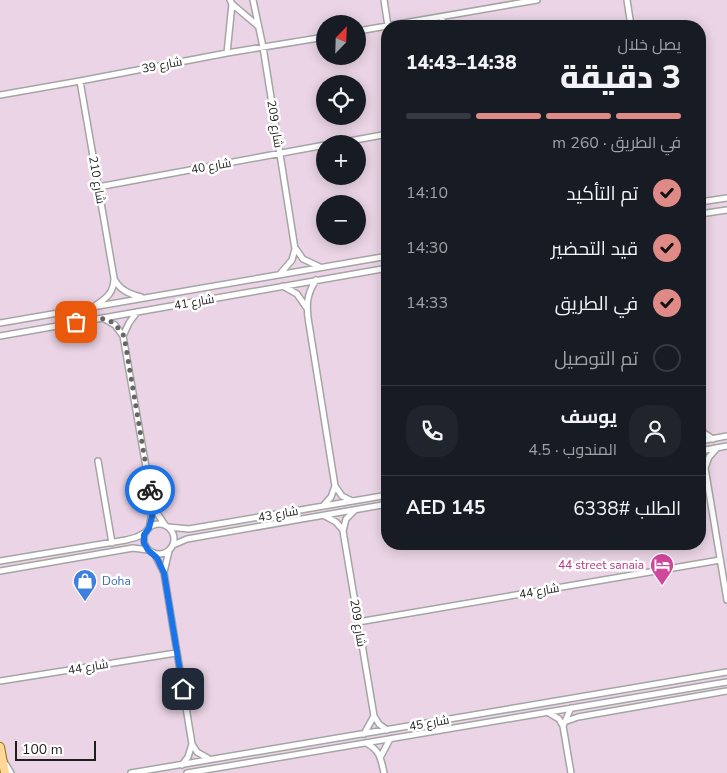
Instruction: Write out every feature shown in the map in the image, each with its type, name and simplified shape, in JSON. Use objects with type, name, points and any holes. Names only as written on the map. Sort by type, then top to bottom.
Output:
[{"type":"main road","points":[[0,747],[5,773]]},
{"type":"street","name":"شارع 209","points":[[254,0],[295,248]]},
{"type":"street","points":[[384,0],[387,20]]},
{"type":"street","points":[[424,20],[538,0]]},
{"type":"street","points":[[627,0],[630,20]]},
{"type":"street","points":[[231,2],[259,27]]},
{"type":"street","points":[[227,53],[231,2]]},
{"type":"street","points":[[366,30],[381,27]]},
{"type":"street","name":"شارع 39","points":[[0,95],[316,39]]},
{"type":"street","name":"شارع 210","points":[[80,81],[114,278]]},
{"type":"street","points":[[366,138],[381,135]]},
{"type":"street","name":"شارع 40","points":[[98,187],[316,147]]},
{"type":"street","points":[[706,201],[727,198]]},
{"type":"street","points":[[706,213],[727,210]]},
{"type":"street","points":[[295,248],[303,259],[321,268]]},
{"type":"street","points":[[279,275],[292,260],[295,248]]},
{"type":"street","name":"شارع 41","points":[[0,323],[381,257]]},
{"type":"street","name":"شارع 41","points":[[0,336],[381,269]]},
{"type":"street","points":[[114,278],[125,292],[144,298]]},
{"type":"street","points":[[92,307],[109,295],[114,278]]},
{"type":"street","points":[[317,280],[309,293],[306,307],[335,486],[342,496],[352,501]]},
{"type":"street","points":[[282,286],[297,294],[306,307]]},
{"type":"street","points":[[124,336],[129,323],[137,312]]},
{"type":"street","points":[[102,318],[115,325],[124,336],[153,507],[158,517],[174,536],[164,573]]},
{"type":"street","points":[[706,434],[713,439]]},
{"type":"street","points":[[706,440],[727,436]]},
{"type":"street","points":[[706,449],[727,446]]},
{"type":"street","points":[[706,465],[709,457],[718,448]]},
{"type":"street","points":[[98,461],[112,543]]},
{"type":"street","points":[[706,474],[727,600]]},
{"type":"street","points":[[323,506],[331,497],[335,486]]},
{"type":"street","name":"شارع 43","points":[[167,526],[189,530],[381,496]]},
{"type":"street","name":"شارع 43","points":[[173,545],[188,539],[381,505]]},
{"type":"street","points":[[148,550],[144,543],[153,507]]},
{"type":"street","points":[[343,531],[346,519],[355,510]]},
{"type":"street","points":[[321,516],[332,519],[343,531]]},
{"type":"street","points":[[0,561],[132,539],[155,525],[167,526]]},
{"type":"street","name":"شارع 209","points":[[343,531],[374,716]]},
{"type":"street","points":[[0,571],[133,548],[148,550],[154,554],[164,573],[192,744],[198,752],[210,760]]},
{"type":"street","points":[[154,554],[169,551]]},
{"type":"street","name":"شارع 44","points":[[358,622],[720,560]]},
{"type":"street","name":"شارع 44","points":[[0,681],[176,653]]},
{"type":"street","name":"شارع 45","points":[[131,773],[726,672]]},
{"type":"street","name":"شارع 45","points":[[187,773],[209,771],[727,682]]},
{"type":"street","points":[[564,724],[578,716],[727,691]]},
{"type":"street","points":[[571,708],[564,724],[571,773]]},
{"type":"street","points":[[549,713],[564,724]]},
{"type":"street","points":[[364,734],[374,716],[379,724],[387,730]]},
{"type":"street","points":[[381,756],[390,739]]},
{"type":"street","points":[[366,743],[381,756],[384,773]]},
{"type":"street","points":[[182,764],[188,757],[192,744]]},
{"type":"street","points":[[2,757],[11,773]]},
{"type":"shaded area","points":[[0,0],[727,0],[727,773],[0,773]]},
{"type":"way so far","points":[[76,322],[102,318],[115,325],[124,336],[150,490]]},
{"type":"place","name":"44 street sanaia","points":[[662,586]]},
{"type":"place","name":"Doha","points":[[85,602]]},
{"type":"route","points":[[150,490],[153,512],[149,528],[144,535],[144,543],[148,550],[157,558],[164,573],[183,689]]}]
